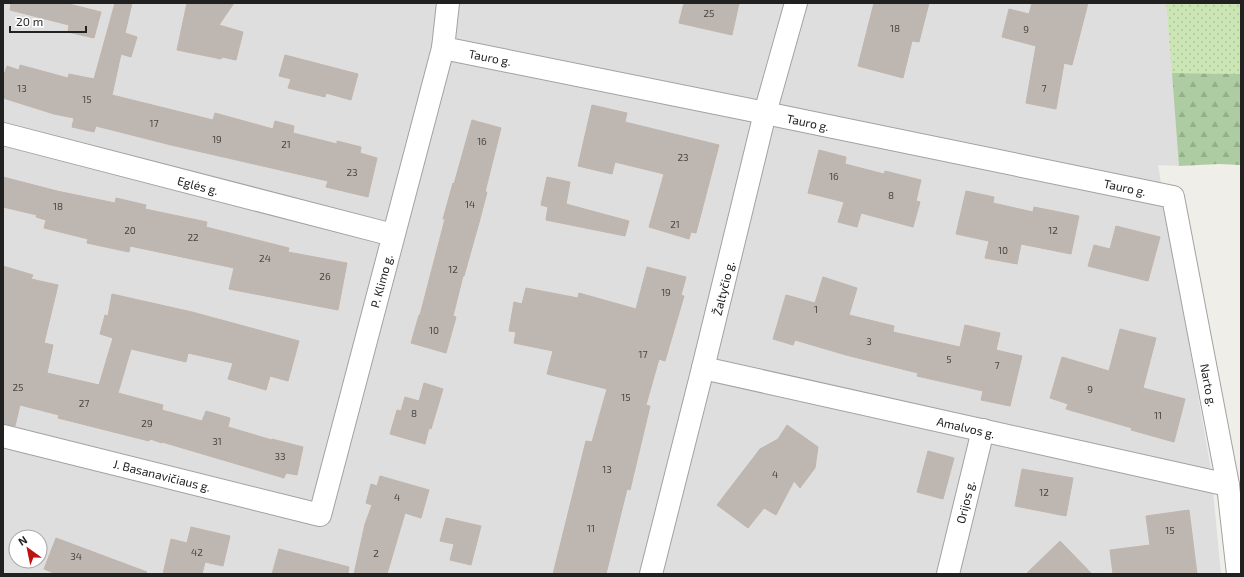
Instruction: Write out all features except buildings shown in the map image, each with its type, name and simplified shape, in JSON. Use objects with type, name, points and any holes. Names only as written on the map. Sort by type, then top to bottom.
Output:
[{"type":"street","name":"P. Klimo g.","points":[[320,515],[443,48],[448,3]]},
{"type":"street","name":"Žaltyčio g.","points":[[651,574],[704,368],[765,113],[796,3]]},
{"type":"street","name":"Tauro g.","points":[[443,48],[1173,197]]},
{"type":"street","name":"Eglės g.","points":[[3,134],[393,235]]},
{"type":"street","name":"Narto g.","points":[[1173,197],[1228,485],[1238,574]]},
{"type":"street","name":"Amalvos g.","points":[[704,368],[1228,485]]},
{"type":"street","name":"Orijos g.","points":[[948,574],[983,430]]},
{"type":"street","name":"J. Basanavičiaus g.","points":[[3,436],[320,515]]},
{"type":"shaded area","points":[[3,3],[1166,3],[1177,120],[1179,166],[1158,165],[1211,470],[1221,574],[3,574]]},
{"type":"green space","points":[[1166,3],[1241,3],[1241,74],[1172,73]]},
{"type":"green space","points":[[1172,73],[1241,74],[1241,165],[1219,164],[1179,166]]}]
